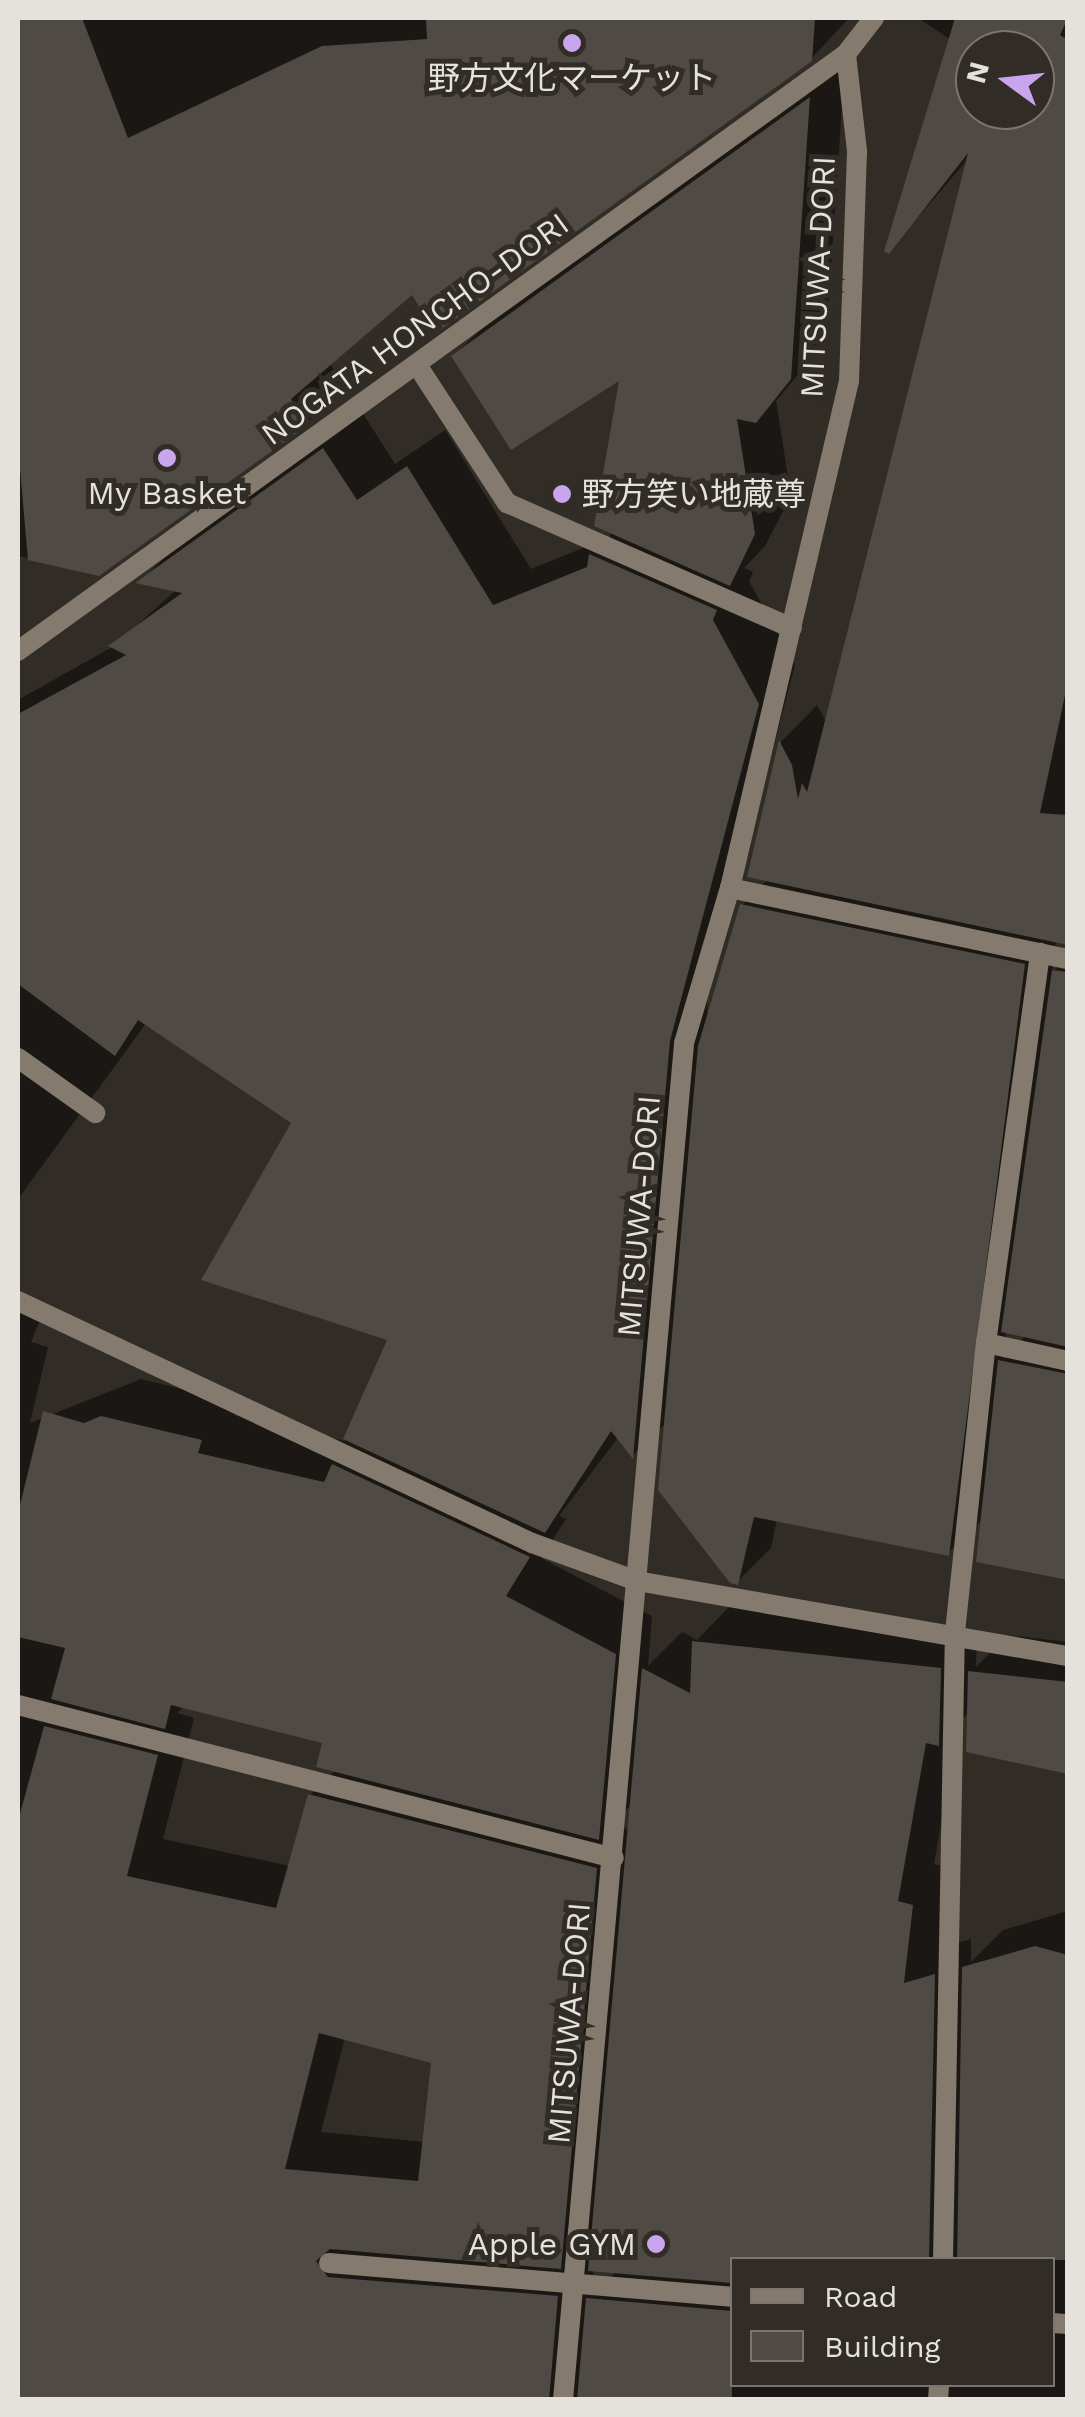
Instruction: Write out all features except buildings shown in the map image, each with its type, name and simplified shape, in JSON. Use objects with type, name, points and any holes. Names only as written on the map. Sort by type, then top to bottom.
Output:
[{"type":"street","name":"NOGATA HONCHO-DORI","points":[[18,652],[846,54],[874,18]]},
{"type":"street","name":"MITSUWA-DORI","points":[[563,2400],[684,1044],[730,888],[849,381],[857,151],[846,54]]},
{"type":"street","points":[[417,365],[507,503],[792,628]]},
{"type":"street","points":[[730,888],[1068,959]]},
{"type":"street","points":[[943,2257],[956,1632],[986,1343],[1040,954]]},
{"type":"street","points":[[18,1058],[95,1112]]},
{"type":"street","points":[[18,1301],[532,1543],[637,1581],[956,1632],[1068,1656]]},
{"type":"street","points":[[986,1343],[1068,1361]]},
{"type":"street","points":[[18,1705],[614,1858]]},
{"type":"street","points":[[329,2263],[730,2297]]},
{"type":"place","name":"野方文化マーケット","points":[[572,43]]},
{"type":"place","name":"My Basket","points":[[167,458]]},
{"type":"place","name":"野方笑い地蔵尊","points":[[562,494]]},
{"type":"place","name":"Apple GYM","points":[[656,2244]]}]
